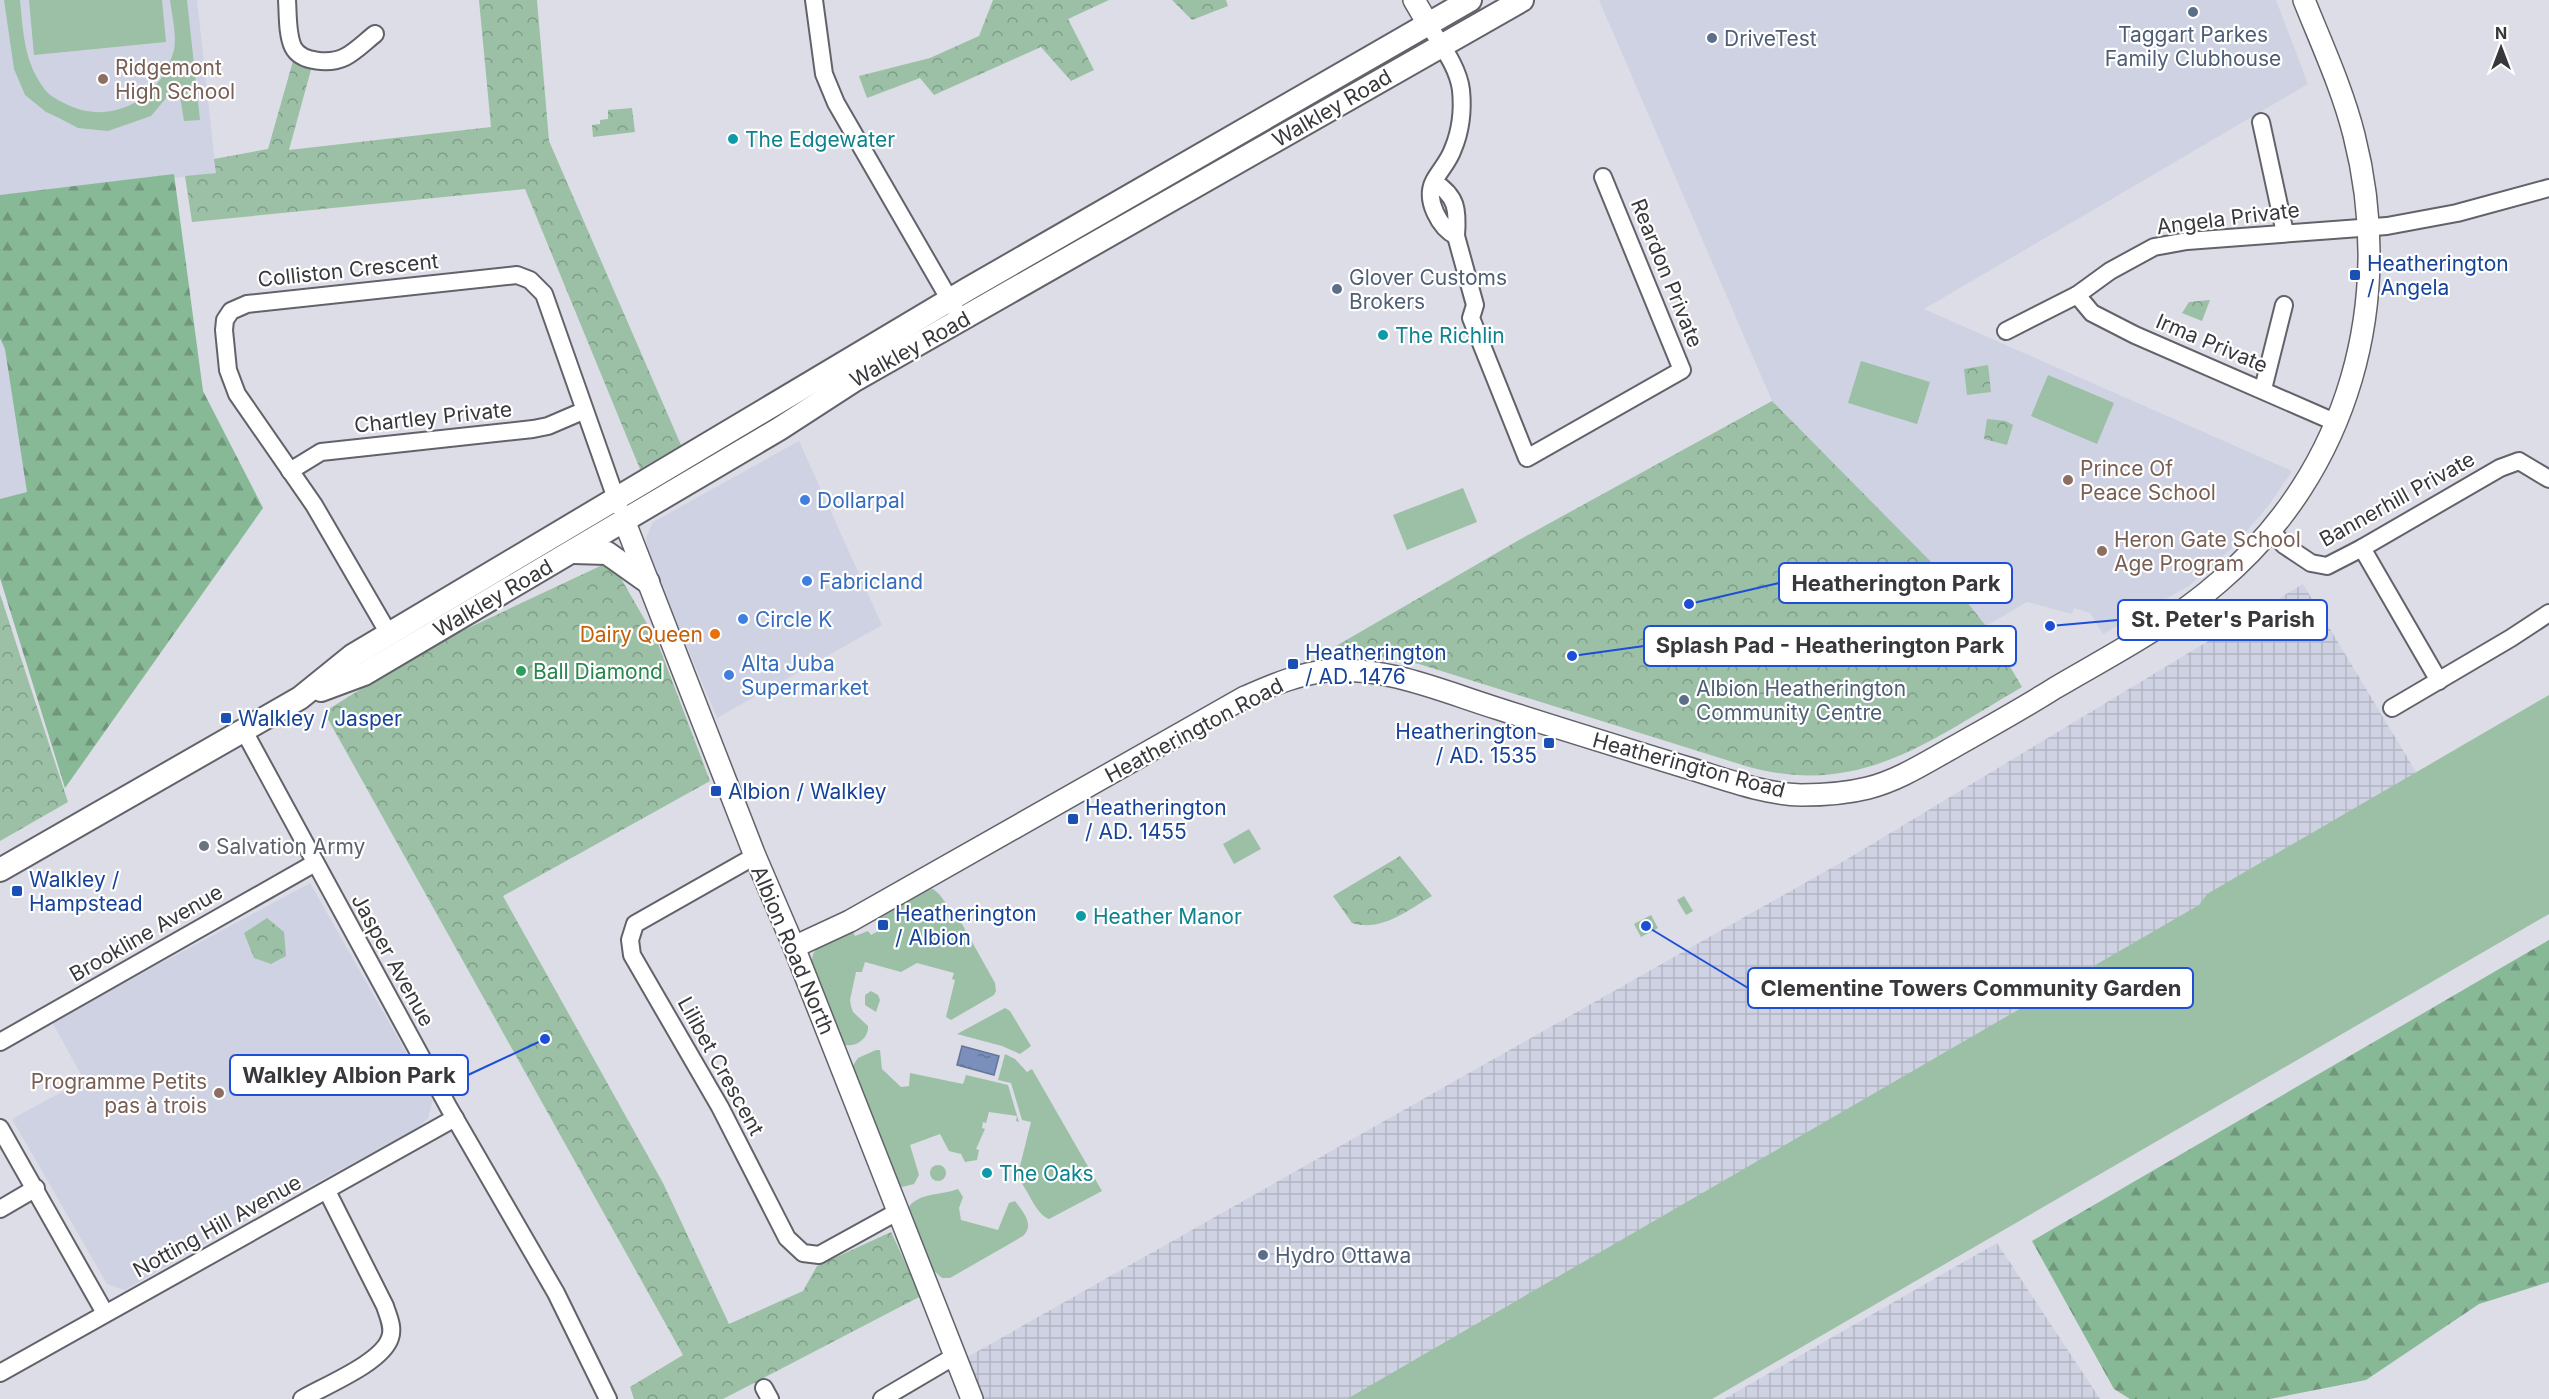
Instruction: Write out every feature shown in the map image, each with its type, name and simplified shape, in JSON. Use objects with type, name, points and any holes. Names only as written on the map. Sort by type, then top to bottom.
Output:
[{"type":"main road","name":"Walkley Road","points":[[300,698],[364,674],[573,552],[620,510],[950,299],[1470,0]]},
{"type":"main road","name":"Walkley Road","points":[[0,870],[300,698],[352,656],[389,634],[620,510],[779,429],[853,381],[1522,0]]},
{"type":"main road","points":[[573,552],[607,553],[648,582]]},
{"type":"street","points":[[287,0],[293,47],[299,55],[306,59],[314,61],[344,58],[375,34]]},
{"type":"street","points":[[814,0],[824,74],[836,103],[962,320]]},
{"type":"street","points":[[1414,0],[1428,24]]},
{"type":"street","name":"Heatherington Road","points":[[794,947],[870,911],[1245,698],[1285,680],[1324,671],[1366,672],[1400,678],[1591,739],[1764,789],[1800,795],[1865,789],[1896,779],[2021,709],[2149,633],[2187,608],[2220,582],[2271,531],[2305,485],[2337,423],[2358,360],[2368,290],[2368,227],[2355,140],[2341,91],[2304,0]]},
{"type":"street","name":"Reardon Private","points":[[1428,24],[1456,73],[1461,88],[1461,121],[1453,150],[1434,182],[1432,197],[1436,213],[1445,231],[1456,236],[1475,305],[1471,318],[1527,458],[1682,370],[1604,177]]},
{"type":"street","points":[[2261,122],[2285,233]]},
{"type":"street","name":"Angela Private","points":[[2006,332],[2077,295],[2110,271],[2154,247],[2187,241],[2368,227],[2457,213],[2549,188]]},
{"type":"street","name":"Colliston Crescent","points":[[389,634],[314,505],[237,394],[228,370],[224,330],[225,320],[231,311],[247,304],[517,275],[530,280],[544,294],[583,411],[620,510]]},
{"type":"street","name":"Irma Private","points":[[2077,295],[2092,313],[2191,360],[2263,389],[2337,423]]},
{"type":"street","points":[[2263,389],[2284,304]]},
{"type":"street","name":"Chartley Private","points":[[290,471],[321,452],[533,429],[548,426],[583,411]]},
{"type":"street","name":"Bannerhill Private","points":[[2271,531],[2284,545],[2311,564],[2327,566],[2500,468],[2519,461],[2549,479]]},
{"type":"street","name":"Albion Road North","points":[[620,510],[754,856],[794,947],[972,1399]]},
{"type":"street","points":[[2362,548],[2439,681]]},
{"type":"street","points":[[2392,708],[2549,613]]},
{"type":"street","name":"Jasper Avenue","points":[[244,731],[455,1118],[556,1293],[608,1399]]},
{"type":"street","name":"Lilibet Crescent","points":[[754,856],[635,924],[630,940],[633,955],[720,1107],[787,1238],[803,1253],[819,1255],[897,1212]]},
{"type":"street","name":"Brookline Avenue","points":[[0,1042],[315,863]]},
{"type":"street","name":"Notting Hill Avenue","points":[[0,1373],[455,1118]]},
{"type":"street","points":[[0,1128],[105,1313]]},
{"type":"street","points":[[0,1209],[36,1188]]},
{"type":"street","points":[[302,1399],[373,1359],[384,1349],[391,1337],[391,1324],[385,1306],[327,1191]]},
{"type":"street","points":[[882,1399],[955,1356]]},
{"type":"shaded area","name":"Ridgemont High School","points":[[0,0],[197,0],[216,173],[0,199]]},
{"type":"shaded area","points":[[1599,0],[2276,0],[2308,84],[1924,309],[2292,471],[2269,505],[2232,548],[2189,586],[2103,634],[2090,613],[2074,608],[2072,614],[2027,602],[1986,626],[1952,583],[1772,401]]},
{"type":"shaded area","points":[[0,233],[30,511],[0,518]]},
{"type":"shaded area","points":[[799,441],[882,625],[717,718],[649,556],[646,538],[653,522]]},
{"type":"shaded area","name":"Hydro Ottawa","points":[[2303,584],[2422,782],[1366,1399],[980,1399],[964,1359],[1849,858]]},
{"type":"shaded area","points":[[310,883],[433,1100],[428,1118],[417,1129],[244,1221],[125,1290],[107,1284],[12,1119],[84,1080],[52,1022]]},
{"type":"shaded area","points":[[1997,1243],[2100,1399],[1724,1399]]},
{"type":"green space","points":[[4,0],[20,0],[28,56],[45,90],[64,103],[82,110],[99,112],[116,110],[132,104],[146,95],[158,82],[167,67],[175,44],[170,0],[187,0],[200,120],[184,121],[178,84],[151,116],[108,131],[78,128],[46,112],[25,95],[14,69]]},
{"type":"green space","points":[[29,0],[162,0],[166,42],[34,55]]},
{"type":"green space","points":[[479,0],[537,0],[549,141],[681,445],[640,469],[525,189],[192,222],[185,176],[216,173],[214,159],[268,149],[293,61],[312,66],[289,150],[491,127]]},
{"type":"green space","points":[[993,0],[1109,0],[1068,19],[1094,70],[1071,81],[1041,47],[934,95],[920,78],[867,98],[859,76],[930,58],[979,36]]},
{"type":"green space","points":[[1172,0],[1226,0],[1228,6],[1192,20]]},
{"type":"green space","points":[[632,108],[635,132],[593,137],[592,125],[600,124],[600,120],[608,119],[608,110]]},
{"type":"green space","points":[[174,174],[203,391],[263,508],[65,788],[0,578],[0,499],[27,492],[5,349],[0,338],[0,195]]},
{"type":"green space","points":[[2210,300],[2202,321],[2182,313],[2189,302]]},
{"type":"green space","points":[[1861,361],[1930,382],[1917,424],[1848,403]]},
{"type":"green space","points":[[1988,365],[1991,392],[1967,395],[1964,369]]},
{"type":"green space","points":[[2048,375],[2114,403],[2097,444],[2031,416]]},
{"type":"green space","points":[[1772,401],[1952,583],[1986,626],[2022,687],[1924,744],[1893,758],[1860,769],[1826,775],[1789,774],[1749,767],[1419,664],[1369,655],[1336,655],[1336,646],[1519,540]]},
{"type":"green space","points":[[1987,419],[2006,421],[2013,425],[2007,445],[1984,439]]},
{"type":"green space","points":[[1463,488],[1477,522],[1407,550],[1393,515]]},
{"type":"green space","points":[[611,561],[657,641],[710,781],[503,896],[663,1183],[729,1324],[803,1291],[817,1266],[891,1232],[921,1296],[723,1399],[634,1399],[630,1387],[683,1355],[324,712],[430,646]]},
{"type":"green space","points":[[0,594],[68,802],[0,841]]},
{"type":"green space","points":[[2549,695],[2549,914],[1712,1399],[1347,1399],[2199,905],[2207,894]]},
{"type":"green space","points":[[1249,829],[1261,849],[1234,864],[1223,844]]},
{"type":"green space","points":[[1400,856],[1432,896],[1403,914],[1383,922],[1373,925],[1352,923],[1333,896]]},
{"type":"green space","points":[[933,889],[962,924],[995,983],[994,995],[951,1020],[946,1017],[955,980],[952,979],[954,973],[917,963],[901,972],[865,962],[862,972],[856,972],[850,1000],[853,1012],[868,1026],[868,1031],[856,1044],[842,1044],[811,965],[813,954],[819,945],[852,930],[855,936],[868,931],[871,935],[886,927],[880,917],[925,890]]},
{"type":"green space","points":[[1684,896],[1693,911],[1686,915],[1677,900]]},
{"type":"green space","points":[[1651,915],[1658,928],[1641,937],[1634,924]]},
{"type":"green space","points":[[267,918],[284,932],[286,956],[271,964],[254,958],[244,933]]},
{"type":"green space","points":[[2549,940],[2549,1282],[2479,1304],[2366,1380],[2270,1399],[2130,1399],[2114,1389],[2032,1241]]},
{"type":"green space","points":[[871,991],[878,995],[880,1000],[876,1012],[865,1005],[865,995]]},
{"type":"green space","points":[[1005,1008],[1010,1011],[1031,1046],[1020,1054],[1002,1046],[957,1034]]},
{"type":"green space","points":[[880,1050],[882,1069],[901,1087],[909,1086],[910,1073],[963,1084],[966,1075],[1008,1085],[1019,1122],[1016,1121],[1017,1116],[989,1112],[986,1123],[983,1122],[982,1128],[985,1129],[976,1149],[979,1150],[977,1160],[965,1162],[961,1154],[949,1151],[940,1134],[910,1145],[919,1175],[914,1184],[902,1187],[897,1182],[852,1067],[858,1058]]},
{"type":"green space","points":[[1005,1054],[1015,1059],[1027,1072],[1032,1069],[1102,1191],[1049,1219],[1039,1212],[1017,1178],[1031,1122],[1022,1120],[1011,1083],[998,1080]]},
{"type":"green space","points":[[935,1165],[941,1165],[946,1173],[944,1179],[935,1181],[930,1176],[930,1170]]},
{"type":"green space","points":[[958,1189],[963,1197],[959,1208],[961,1220],[998,1230],[1009,1203],[1015,1201],[1026,1218],[1028,1227],[1023,1236],[950,1278],[942,1278],[933,1270],[909,1207],[918,1199]]},
{"type":"water","points":[[962,1046],[999,1056],[994,1075],[957,1065]]},
{"type":"place","name":"Taggart Parkes Family Clubhouse","points":[[2193,12]]},
{"type":"place","name":"DriveTest","points":[[1712,38]]},
{"type":"place","name":"Ridgemont High School","points":[[103,79]]},
{"type":"place","name":"The Edgewater","points":[[733,139]]},
{"type":"place","name":"Heatherington / Angela","points":[[2355,275]]},
{"type":"place","name":"Glover Customs Brokers","points":[[1337,289]]},
{"type":"place","name":"The Richlin","points":[[1383,335]]},
{"type":"place","name":"Prince Of Peace School","points":[[2068,480]]},
{"type":"place","name":"Dollarpal","points":[[805,500]]},
{"type":"place","name":"Heron Gate School Age Program","points":[[2102,551]]},
{"type":"place","name":"Fabricland","points":[[807,581]]},
{"type":"place","name":"Heatherington Park","points":[[1689,604]]},
{"type":"place","name":"Circle K","points":[[743,619]]},
{"type":"place","name":"St. Peter's Parish","points":[[2050,626]]},
{"type":"place","name":"Dairy Queen","points":[[715,634]]},
{"type":"place","name":"Splash Pad - Heatherington Park","points":[[1572,656]]},
{"type":"place","name":"Heatherington / AD. 1476","points":[[1293,664]]},
{"type":"place","name":"Ball Diamond","points":[[521,671]]},
{"type":"place","name":"Alta Juba Supermarket","points":[[729,675]]},
{"type":"place","name":"Albion Heatherington Community Centre","points":[[1684,700]]},
{"type":"place","name":"Walkley / Jasper","points":[[226,718]]},
{"type":"place","name":"Heatherington / AD. 1535","points":[[1549,743]]},
{"type":"place","name":"Albion / Walkley","points":[[716,791]]},
{"type":"place","name":"Heatherington / AD. 1455","points":[[1073,819]]},
{"type":"place","name":"Salvation Army","points":[[204,846]]},
{"type":"place","name":"Walkley / Hampstead","points":[[17,891]]},
{"type":"place","name":"Heather Manor","points":[[1081,916]]},
{"type":"place","name":"Heatherington / Albion","points":[[883,925]]},
{"type":"place","name":"Clementine Towers Community Garden","points":[[1646,926]]},
{"type":"place","name":"Walkley Albion Park","points":[[545,1039]]},
{"type":"place","name":"Programme Petits pas à trois","points":[[219,1093]]},
{"type":"place","name":"The Oaks","points":[[987,1173]]},
{"type":"place","name":"Hydro Ottawa","points":[[1263,1255]]}]
